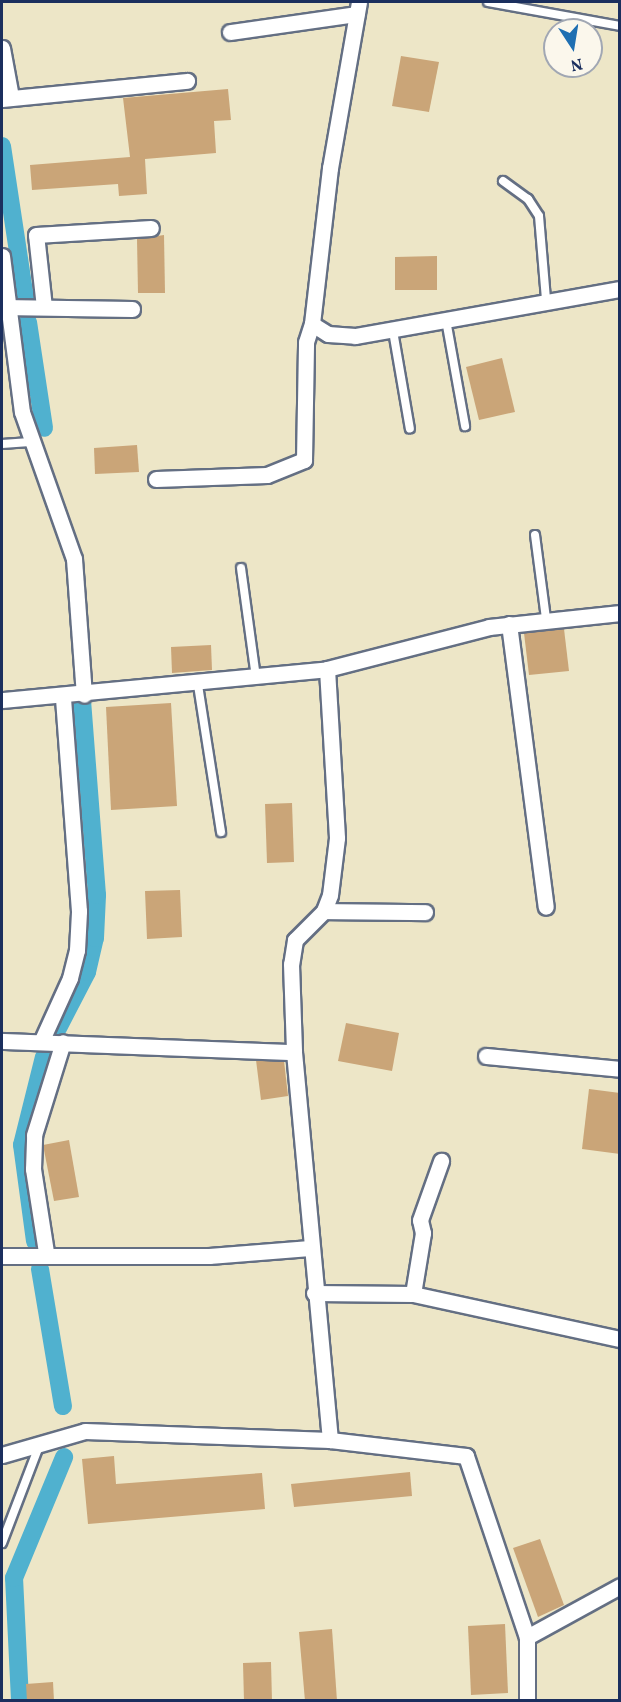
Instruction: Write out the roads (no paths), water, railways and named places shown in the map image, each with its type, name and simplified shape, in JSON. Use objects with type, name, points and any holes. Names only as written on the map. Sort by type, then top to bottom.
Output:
[{"type":"street","points":[[156,479],[267,475],[304,460],[306,342],[312,324],[330,168],[358,8],[230,32]]},
{"type":"street","points":[[2,48],[6,98],[186,81]]},
{"type":"street","points":[[44,307],[36,236],[151,228]]},
{"type":"street","points":[[2,256],[6,306],[30,442],[43,460],[74,559],[84,695]]},
{"type":"street","points":[[312,324],[328,334],[393,331],[546,299],[620,289]]},
{"type":"street","points":[[6,306],[132,309]]},
{"type":"street","points":[[2,700],[198,686],[327,669],[509,624],[620,613]]},
{"type":"street","points":[[509,624],[546,906]]},
{"type":"street","points":[[327,669],[337,838],[324,911],[295,940],[294,1052],[310,1248],[330,1440]]},
{"type":"street","points":[[41,1042],[70,978],[77,950],[79,911],[63,697]]},
{"type":"street","points":[[324,911],[425,912]]},
{"type":"street","points":[[2,1041],[294,1052]]},
{"type":"street","points":[[46,1252],[33,1169],[34,1135],[63,1042]]},
{"type":"street","points":[[486,1056],[620,1069]]},
{"type":"street","points":[[413,1294],[423,1233],[420,1220],[441,1161]]},
{"type":"street","points":[[2,1256],[46,1252],[209,1256],[310,1248]]},
{"type":"street","points":[[315,1293],[413,1294],[620,1339]]},
{"type":"street","points":[[2,1455],[85,1431],[330,1440],[466,1456],[527,1636],[527,1701]]},
{"type":"street","points":[[527,1636],[620,1586]]},
{"type":"lane","points":[[488,2],[620,26]]},
{"type":"lane","points":[[503,181],[528,198],[540,216],[546,299]]},
{"type":"lane","points":[[446,320],[465,426]]},
{"type":"lane","points":[[393,331],[410,429]]},
{"type":"lane","points":[[2,444],[30,442]]},
{"type":"lane","points":[[535,535],[546,619]]},
{"type":"lane","points":[[241,568],[256,678]]},
{"type":"lane","points":[[198,686],[221,832]]},
{"type":"lane","points":[[2,1543],[39,1446]]},
{"type":"waterway","points":[[2,146],[25,298]]},
{"type":"waterway","points":[[28,322],[44,428]]},
{"type":"waterway","points":[[58,1028],[87,972],[95,938],[97,895],[82,702]]},
{"type":"waterway","points":[[35,1241],[22,1145],[44,1057]]},
{"type":"waterway","points":[[40,1269],[63,1406]]},
{"type":"waterway","points":[[20,1700],[14,1578],[64,1457]]}]
